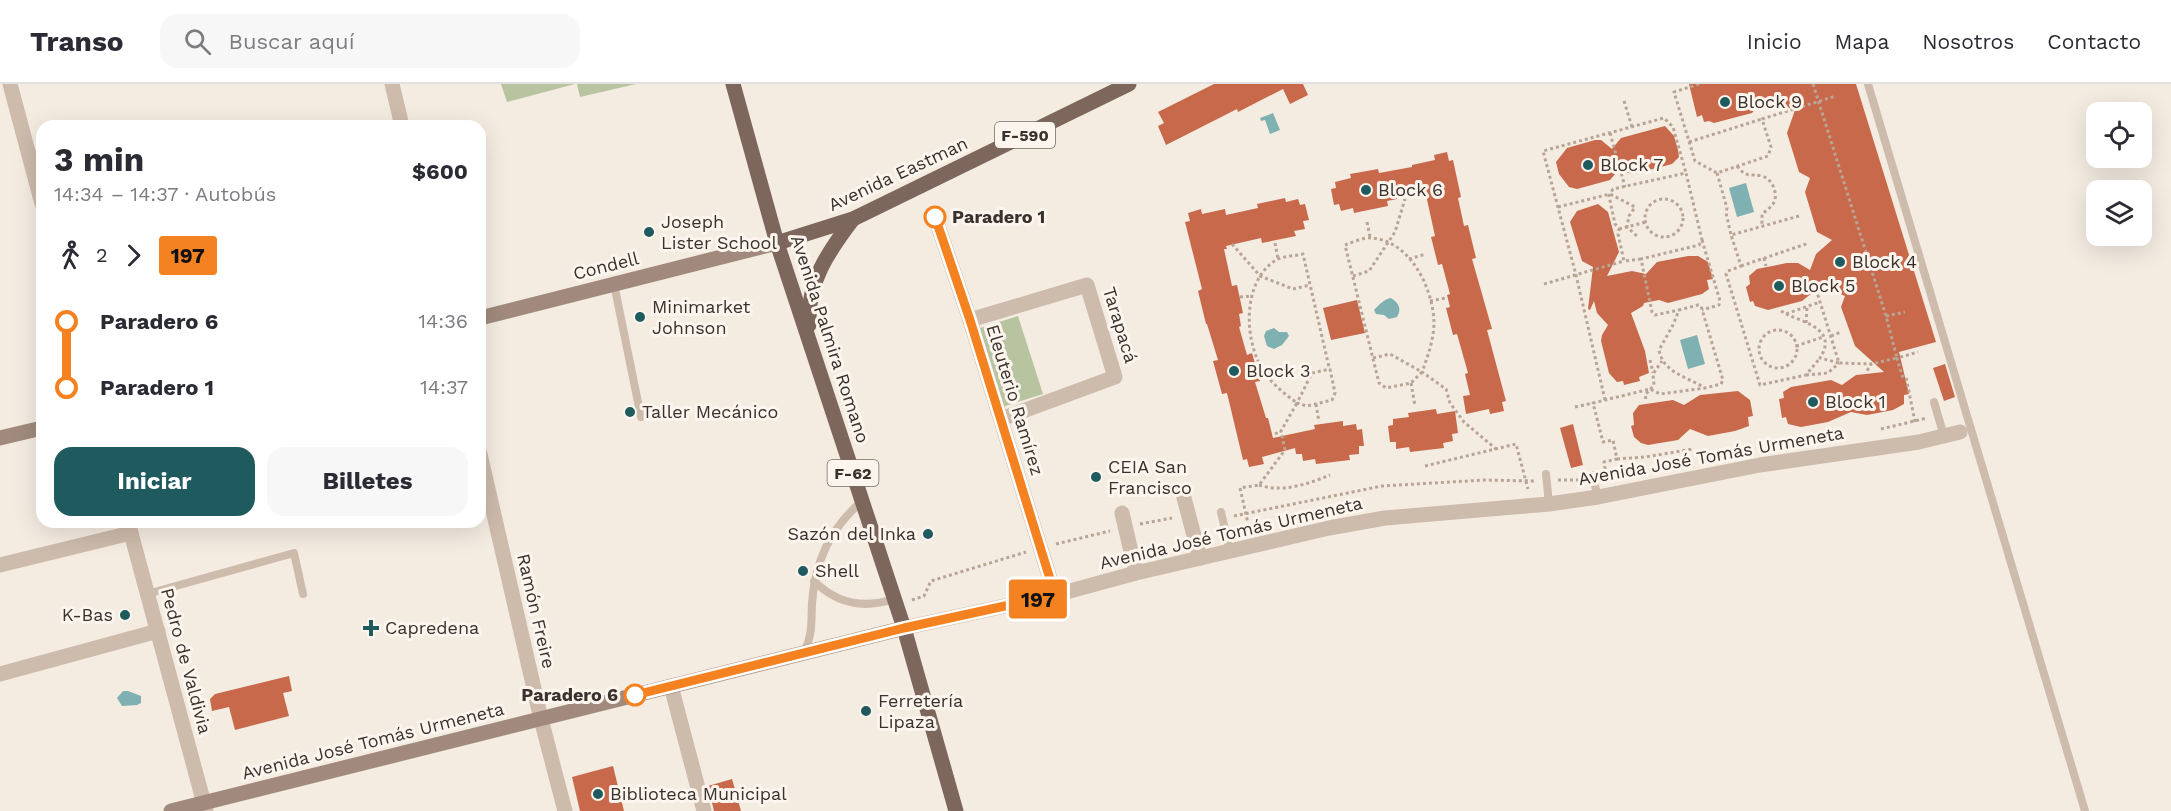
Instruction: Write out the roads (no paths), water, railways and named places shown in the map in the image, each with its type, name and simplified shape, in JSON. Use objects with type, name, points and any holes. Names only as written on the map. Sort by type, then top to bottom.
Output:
[{"type":"main road","name":"Avenida Palmira Romano","points":[[733,84],[777,243],[904,628],[956,811]]},
{"type":"main road","name":"Avenida Eastman","points":[[777,243],[854,219],[1129,84]]},
{"type":"main road","points":[[811,346],[808,313],[815,280],[830,250],[854,219]]},
{"type":"street","points":[[10,84],[36,182]]},
{"type":"street","points":[[392,84],[401,120]]},
{"type":"street","name":"Eleuterio Ramírez","points":[[935,217],[970,320],[1055,595]]},
{"type":"street","name":"Condell","points":[[486,316],[777,243]]},
{"type":"street","name":"Tarapacá","points":[[970,320],[1088,285],[1115,377],[1001,419]]},
{"type":"street","points":[[0,438],[36,429]]},
{"type":"street","name":"Avenida José Tomás Urmeneta","points":[[171,811],[205,807],[541,719],[904,628],[1055,595],[1136,573],[1329,528],[1385,519],[1549,504],[1760,465],[1918,441],[1960,432]]},
{"type":"street","name":"Ramón Freire","points":[[486,480],[564,811]]},
{"type":"street","points":[[1184,498],[1200,558]]},
{"type":"street","points":[[1122,513],[1136,573]]},
{"type":"street","points":[[0,565],[130,528]]},
{"type":"street","name":"Pedro de Valdivia","points":[[130,528],[205,807]]},
{"type":"street","points":[[0,674],[158,631]]},
{"type":"street","points":[[671,686],[704,811]]},
{"type":"lane","points":[[1868,84],[2085,811]]},
{"type":"lane","points":[[614,284],[641,417]]},
{"type":"lane","points":[[1934,402],[1944,436]]},
{"type":"lane","points":[[1593,477],[1598,496]]},
{"type":"lane","points":[[1546,478],[1549,504]]},
{"type":"lane","points":[[804,653],[812,630],[814,581],[819,561],[832,534],[862,501]]},
{"type":"lane","points":[[1222,515],[1230,551]]},
{"type":"lane","points":[[147,594],[294,553],[303,594]]},
{"type":"lane","points":[[814,581],[832,596],[854,604],[875,604],[894,599]]},
{"type":"water","points":[[1273,113],[1280,130],[1270,134],[1265,120],[1261,121],[1260,118]]},
{"type":"water","points":[[1746,183],[1754,212],[1737,217],[1729,188]]},
{"type":"water","points":[[1391,298],[1399,306],[1397,317],[1389,319],[1384,315],[1376,314],[1374,310]]},
{"type":"water","points":[[1274,328],[1279,332],[1287,332],[1289,336],[1282,345],[1274,349],[1267,346],[1264,336],[1266,331]]},
{"type":"water","points":[[1697,335],[1705,364],[1688,369],[1680,340]]},
{"type":"water","points":[[123,691],[141,696],[141,703],[122,706],[117,698]]},
{"type":"place","name":"Block 9","points":[[1725,102]]},
{"type":"place","name":"Block 7","points":[[1588,165]]},
{"type":"place","name":"Block 6","points":[[1366,190]]},
{"type":"place","name":"Paradero 1","points":[[935,217]]},
{"type":"place","name":"Joseph Lister School","points":[[649,232]]},
{"type":"place","name":"Block 4","points":[[1840,262]]},
{"type":"place","name":"Block 5","points":[[1779,286]]},
{"type":"place","name":"Minimarket Johnson","points":[[640,317]]},
{"type":"place","name":"Block 3","points":[[1234,371]]},
{"type":"place","name":"Block 1","points":[[1813,402]]},
{"type":"place","name":"Taller Mecánico","points":[[630,412]]},
{"type":"place","name":"CEIA San Francisco","points":[[1096,477]]},
{"type":"place","name":"Sazón del Inka","points":[[928,534]]},
{"type":"place","name":"Shell","points":[[803,571]]},
{"type":"place","name":"K-Bas","points":[[125,615]]},
{"type":"place","name":"Capredena","points":[[371,628]]},
{"type":"place","name":"Paradero 6","points":[[635,695]]},
{"type":"place","name":"Ferretería Lipaza","points":[[866,711]]},
{"type":"place","name":"Biblioteca Municipal","points":[[598,794]]}]
